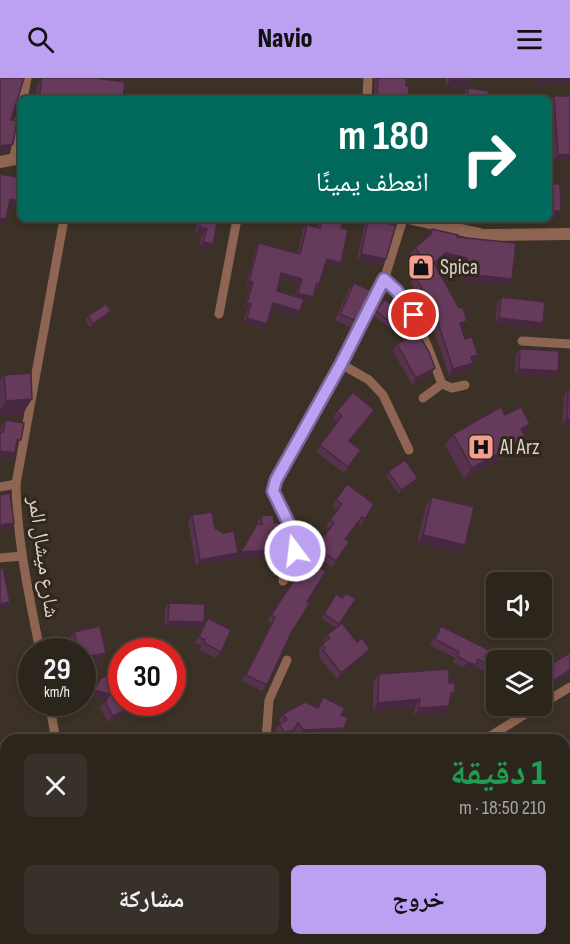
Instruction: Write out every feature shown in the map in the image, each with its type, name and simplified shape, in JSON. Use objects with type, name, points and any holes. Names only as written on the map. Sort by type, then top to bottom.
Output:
[{"type":"street","points":[[24,96],[27,78]]},
{"type":"street","points":[[367,96],[368,78]]},
{"type":"street","points":[[0,163],[18,160]]},
{"type":"street","name":"شارع ميشال المر","points":[[38,638],[22,555],[16,484],[63,222]]},
{"type":"street","points":[[219,314],[236,222]]},
{"type":"street","points":[[283,580],[295,551],[290,526],[273,491],[273,486],[341,364],[384,279],[402,222]]},
{"type":"street","points":[[426,222],[484,235],[570,234]]},
{"type":"street","points":[[384,279],[397,291],[414,315],[442,384],[452,388],[465,385]]},
{"type":"street","points":[[522,341],[570,344]]},
{"type":"street","points":[[341,364],[369,380],[383,395],[409,450]]},
{"type":"street","points":[[423,398],[442,384]]},
{"type":"street","points":[[0,487],[16,484]]},
{"type":"street","points":[[0,558],[22,555]]},
{"type":"street","points":[[266,734],[269,700],[287,660]]},
{"type":"street","points":[[552,698],[570,687]]},
{"type":"street","points":[[52,716],[55,734]]},
{"type":"street","points":[[494,734],[523,716]]},
{"type":"building","points":[[0,78],[24,78],[11,120],[17,121],[13,144],[0,146]]},
{"type":"building","points":[[42,78],[95,78],[125,82],[123,96],[39,96]]},
{"type":"building","points":[[378,78],[406,78],[406,86],[409,86],[408,96],[377,96]]},
{"type":"building","points":[[450,78],[470,78],[470,80],[450,80]]},
{"type":"building","points":[[468,88],[489,91],[488,96],[467,96]]},
{"type":"building","points":[[554,96],[570,96],[570,154],[558,155]]},
{"type":"building","points":[[0,174],[18,177],[18,200],[10,199],[6,219],[0,218]]},
{"type":"building","points":[[552,184],[560,184],[561,211],[552,211]]},
{"type":"building","points":[[201,222],[217,222],[213,244],[203,242],[207,229],[200,227]]},
{"type":"building","points":[[321,222],[342,222],[341,228],[348,230],[341,263],[327,259],[313,297],[298,293],[302,279],[281,273],[277,291],[304,299],[300,311],[273,303],[267,324],[247,318],[251,304],[247,303],[253,282],[249,281],[259,243],[300,254],[307,225],[320,228]]},
{"type":"building","points":[[368,222],[396,225],[386,259],[361,254]]},
{"type":"building","points":[[432,229],[458,235],[457,237],[516,243],[512,279],[465,274],[467,258],[446,253],[434,263],[459,308],[463,307],[467,321],[460,323],[465,339],[472,337],[478,355],[471,357],[473,363],[453,369],[434,310],[415,276],[425,270],[414,257],[419,253],[415,248],[431,234]]},
{"type":"building","points":[[354,283],[372,291],[356,321],[340,314]]},
{"type":"building","points":[[501,297],[545,302],[543,323],[499,318]]},
{"type":"building","points":[[394,299],[400,304],[397,308],[403,313],[394,325],[376,311],[384,300],[390,303]]},
{"type":"building","points":[[106,304],[111,311],[93,324],[88,316]]},
{"type":"building","points":[[418,333],[435,368],[416,378],[397,344]]},
{"type":"building","points":[[520,349],[559,351],[558,371],[519,369]]},
{"type":"building","points":[[31,373],[32,399],[6,401],[4,375]]},
{"type":"building","points":[[568,389],[570,389],[570,419],[567,418]]},
{"type":"building","points":[[353,392],[374,410],[349,441],[361,450],[348,467],[320,445],[342,416],[337,411]]},
{"type":"building","name":"Al Arz","points":[[501,407],[505,415],[521,407],[530,424],[521,429],[526,438],[472,468],[453,434]]},
{"type":"building","points":[[6,420],[24,423],[21,440],[17,440],[15,453],[0,451],[0,432],[3,432]]},
{"type":"building","points":[[405,460],[418,478],[401,490],[388,472]]},
{"type":"building","points":[[347,484],[374,504],[365,519],[362,517],[345,539],[349,542],[336,561],[316,547],[334,523],[330,520],[342,504],[336,500]]},
{"type":"building","points":[[10,493],[14,523],[0,525],[0,495]]},
{"type":"building","points":[[432,497],[474,507],[465,545],[423,535]]},
{"type":"building","points":[[212,512],[215,528],[223,533],[234,531],[238,553],[200,560],[192,515]]},
{"type":"building","points":[[273,515],[274,523],[282,523],[285,549],[241,552],[257,524],[262,524],[261,516]]},
{"type":"building","points":[[304,557],[326,571],[307,602],[310,603],[291,633],[267,685],[246,675],[275,617],[271,615],[299,573],[296,571]]},
{"type":"building","points":[[3,568],[10,602],[0,604],[0,569]]},
{"type":"building","points":[[346,593],[356,599],[339,624],[324,614],[336,594],[342,598]]},
{"type":"building","points":[[169,603],[205,604],[204,622],[168,621]]},
{"type":"building","points":[[208,618],[231,630],[221,652],[204,643],[205,640],[199,637]]},
{"type":"building","points":[[342,623],[357,642],[362,638],[370,649],[341,673],[323,650],[325,648],[322,644],[330,638],[327,635]]},
{"type":"building","points":[[100,626],[106,653],[96,655],[96,638],[75,638],[74,632]]},
{"type":"building","points":[[441,626],[489,650],[486,650],[486,663],[478,659],[476,665],[467,662],[457,656],[459,652],[435,639]]},
{"type":"building","points":[[570,653],[570,670],[553,681],[552,664]]},
{"type":"building","points":[[449,669],[449,683],[455,683],[455,692],[451,693],[449,706],[419,708],[420,699],[378,703],[379,674]]},
{"type":"building","points":[[108,676],[108,694],[96,690],[101,678]]},
{"type":"building","points":[[323,697],[345,708],[341,715],[348,718],[344,728],[304,730],[298,723],[293,731],[284,732],[279,724],[287,720],[283,714],[305,702],[318,708]]},
{"type":"place","name":"Spica","points":[[421,267]]},
{"type":"place","name":"Al Arz","points":[[481,447]]},
{"type":"route","points":[[295,551],[290,526],[273,491],[276,480],[341,364],[384,279],[397,291],[414,315]]}]
